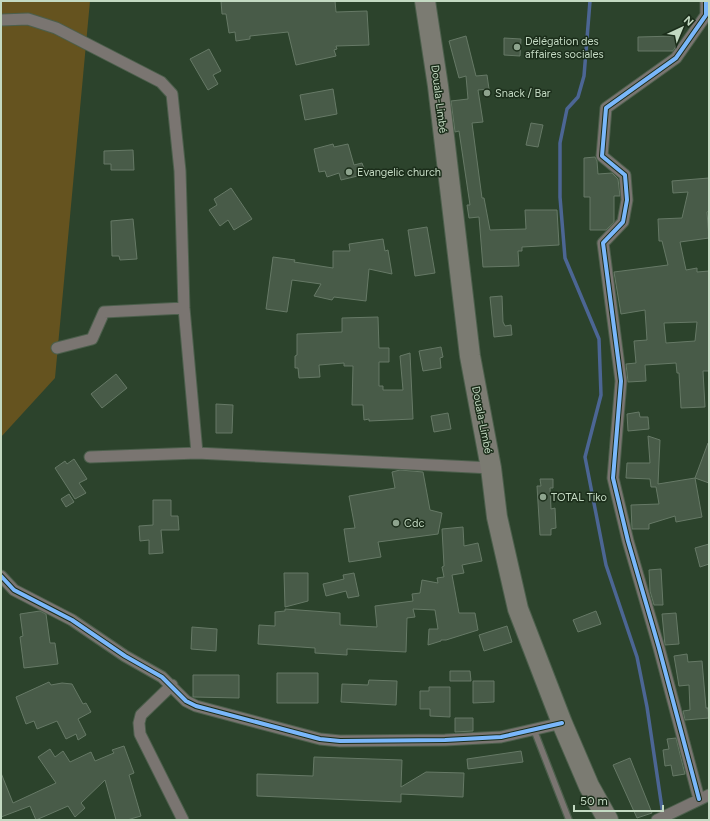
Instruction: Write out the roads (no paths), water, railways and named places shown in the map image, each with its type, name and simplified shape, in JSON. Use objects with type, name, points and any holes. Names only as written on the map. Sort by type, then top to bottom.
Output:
[{"type":"highway","name":"Douala-Limbé","points":[[425,1],[439,94],[470,356],[491,468],[497,517],[518,609],[562,723],[604,817]]},
{"type":"street","points":[[657,820],[704,797],[628,541],[614,478],[621,382],[603,243],[623,222],[628,200],[625,175],[602,156],[606,108],[676,58],[706,14],[706,1]]},
{"type":"street","points":[[1,20],[28,19],[56,28],[161,82],[172,94],[180,171],[184,308],[197,453]]},
{"type":"street","points":[[57,348],[92,339],[104,312],[184,308]]},
{"type":"street","points":[[90,457],[197,453],[491,468]]},
{"type":"street","points":[[1,576],[14,590],[72,620],[126,656],[162,677],[172,685],[186,701],[196,706],[320,739],[340,741],[445,740],[501,737],[562,723]]},
{"type":"street","points":[[172,685],[141,715],[139,724],[140,734],[183,820]]},
{"type":"lane","points":[[534,730],[569,820]]},
{"type":"waterway","points":[[590,1],[584,76],[578,97],[567,109],[560,143],[560,197],[565,258],[599,339],[601,395],[585,457],[606,565],[637,657],[647,707],[663,815]]},
{"type":"place","name":"Délégation des affaires sociales","points":[[517,47]]},
{"type":"place","name":"Snack / Bar","points":[[487,93]]},
{"type":"place","name":"Evangelic church","points":[[349,172]]},
{"type":"place","name":"TOTAL Tiko","points":[[543,497]]},
{"type":"place","name":"Cdc","points":[[396,523]]}]
